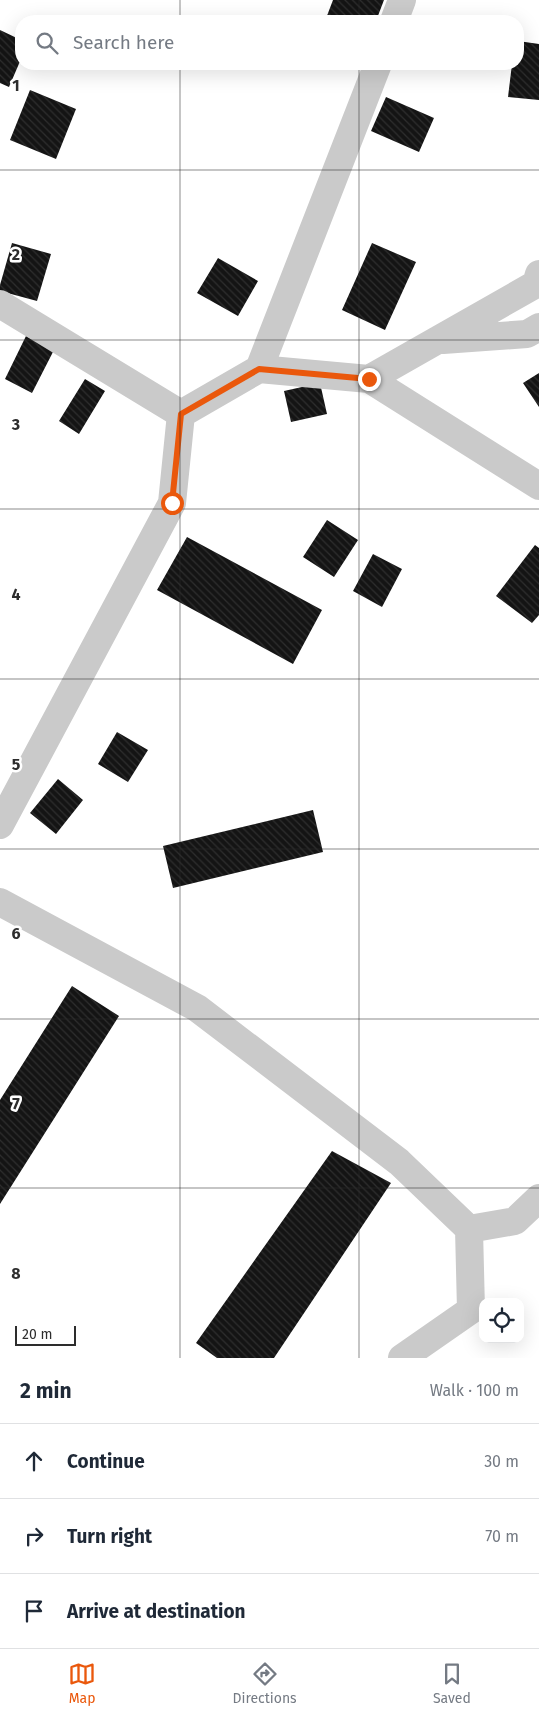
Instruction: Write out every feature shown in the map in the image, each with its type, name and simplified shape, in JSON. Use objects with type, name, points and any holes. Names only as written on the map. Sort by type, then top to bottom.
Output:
[{"type":"street","points":[[396,15],[402,0]]},
{"type":"street","points":[[259,369],[376,70]]},
{"type":"street","points":[[369,379],[538,280]]},
{"type":"street","points":[[0,304],[181,414]]},
{"type":"street","points":[[437,340],[528,334],[539,327]]},
{"type":"street","points":[[181,414],[259,369],[369,379],[539,486]]},
{"type":"street","points":[[0,825],[172,503],[181,414]]},
{"type":"street","points":[[0,902],[197,1008],[399,1162],[469,1229],[471,1310],[402,1358]]},
{"type":"street","points":[[469,1229],[516,1221],[539,1198]]},
{"type":"building","points":[[333,0],[384,0],[378,15],[327,15]]},
{"type":"building","points":[[0,30],[15,37],[16,70],[9,87],[0,83]]},
{"type":"building","points":[[524,42],[539,44],[539,100],[508,97],[511,70],[524,70]]},
{"type":"building","points":[[30,90],[76,109],[56,159],[10,140]]},
{"type":"building","points":[[386,97],[434,118],[419,152],[371,131]]},
{"type":"building","points":[[12,243],[51,254],[37,301],[0,291]]},
{"type":"building","points":[[372,243],[416,262],[385,330],[342,310]]},
{"type":"building","points":[[218,258],[258,281],[238,316],[197,293]]},
{"type":"building","points":[[26,336],[54,350],[32,393],[5,379]]},
{"type":"building","points":[[539,373],[539,407],[523,383]]},
{"type":"building","points":[[85,379],[105,391],[79,434],[59,421]]},
{"type":"building","points":[[320,383],[327,414],[291,422],[284,391]]},
{"type":"building","points":[[327,520],[358,540],[334,577],[303,557]]},
{"type":"building","points":[[187,537],[322,610],[293,664],[157,590]]},
{"type":"building","points":[[535,545],[539,548],[539,615],[532,623],[496,596]]},
{"type":"building","points":[[373,554],[402,569],[382,607],[353,591]]},
{"type":"building","points":[[117,732],[148,750],[128,782],[98,764]]},
{"type":"building","points":[[58,779],[83,800],[56,834],[30,813]]},
{"type":"building","points":[[313,810],[323,852],[173,888],[163,846]]},
{"type":"building","points":[[72,986],[119,1016],[0,1204],[0,1100]]},
{"type":"building","points":[[332,1151],[391,1183],[274,1358],[217,1358],[196,1343]]},
{"type":"route","points":[[172,503],[181,414],[259,369],[369,379]]}]
